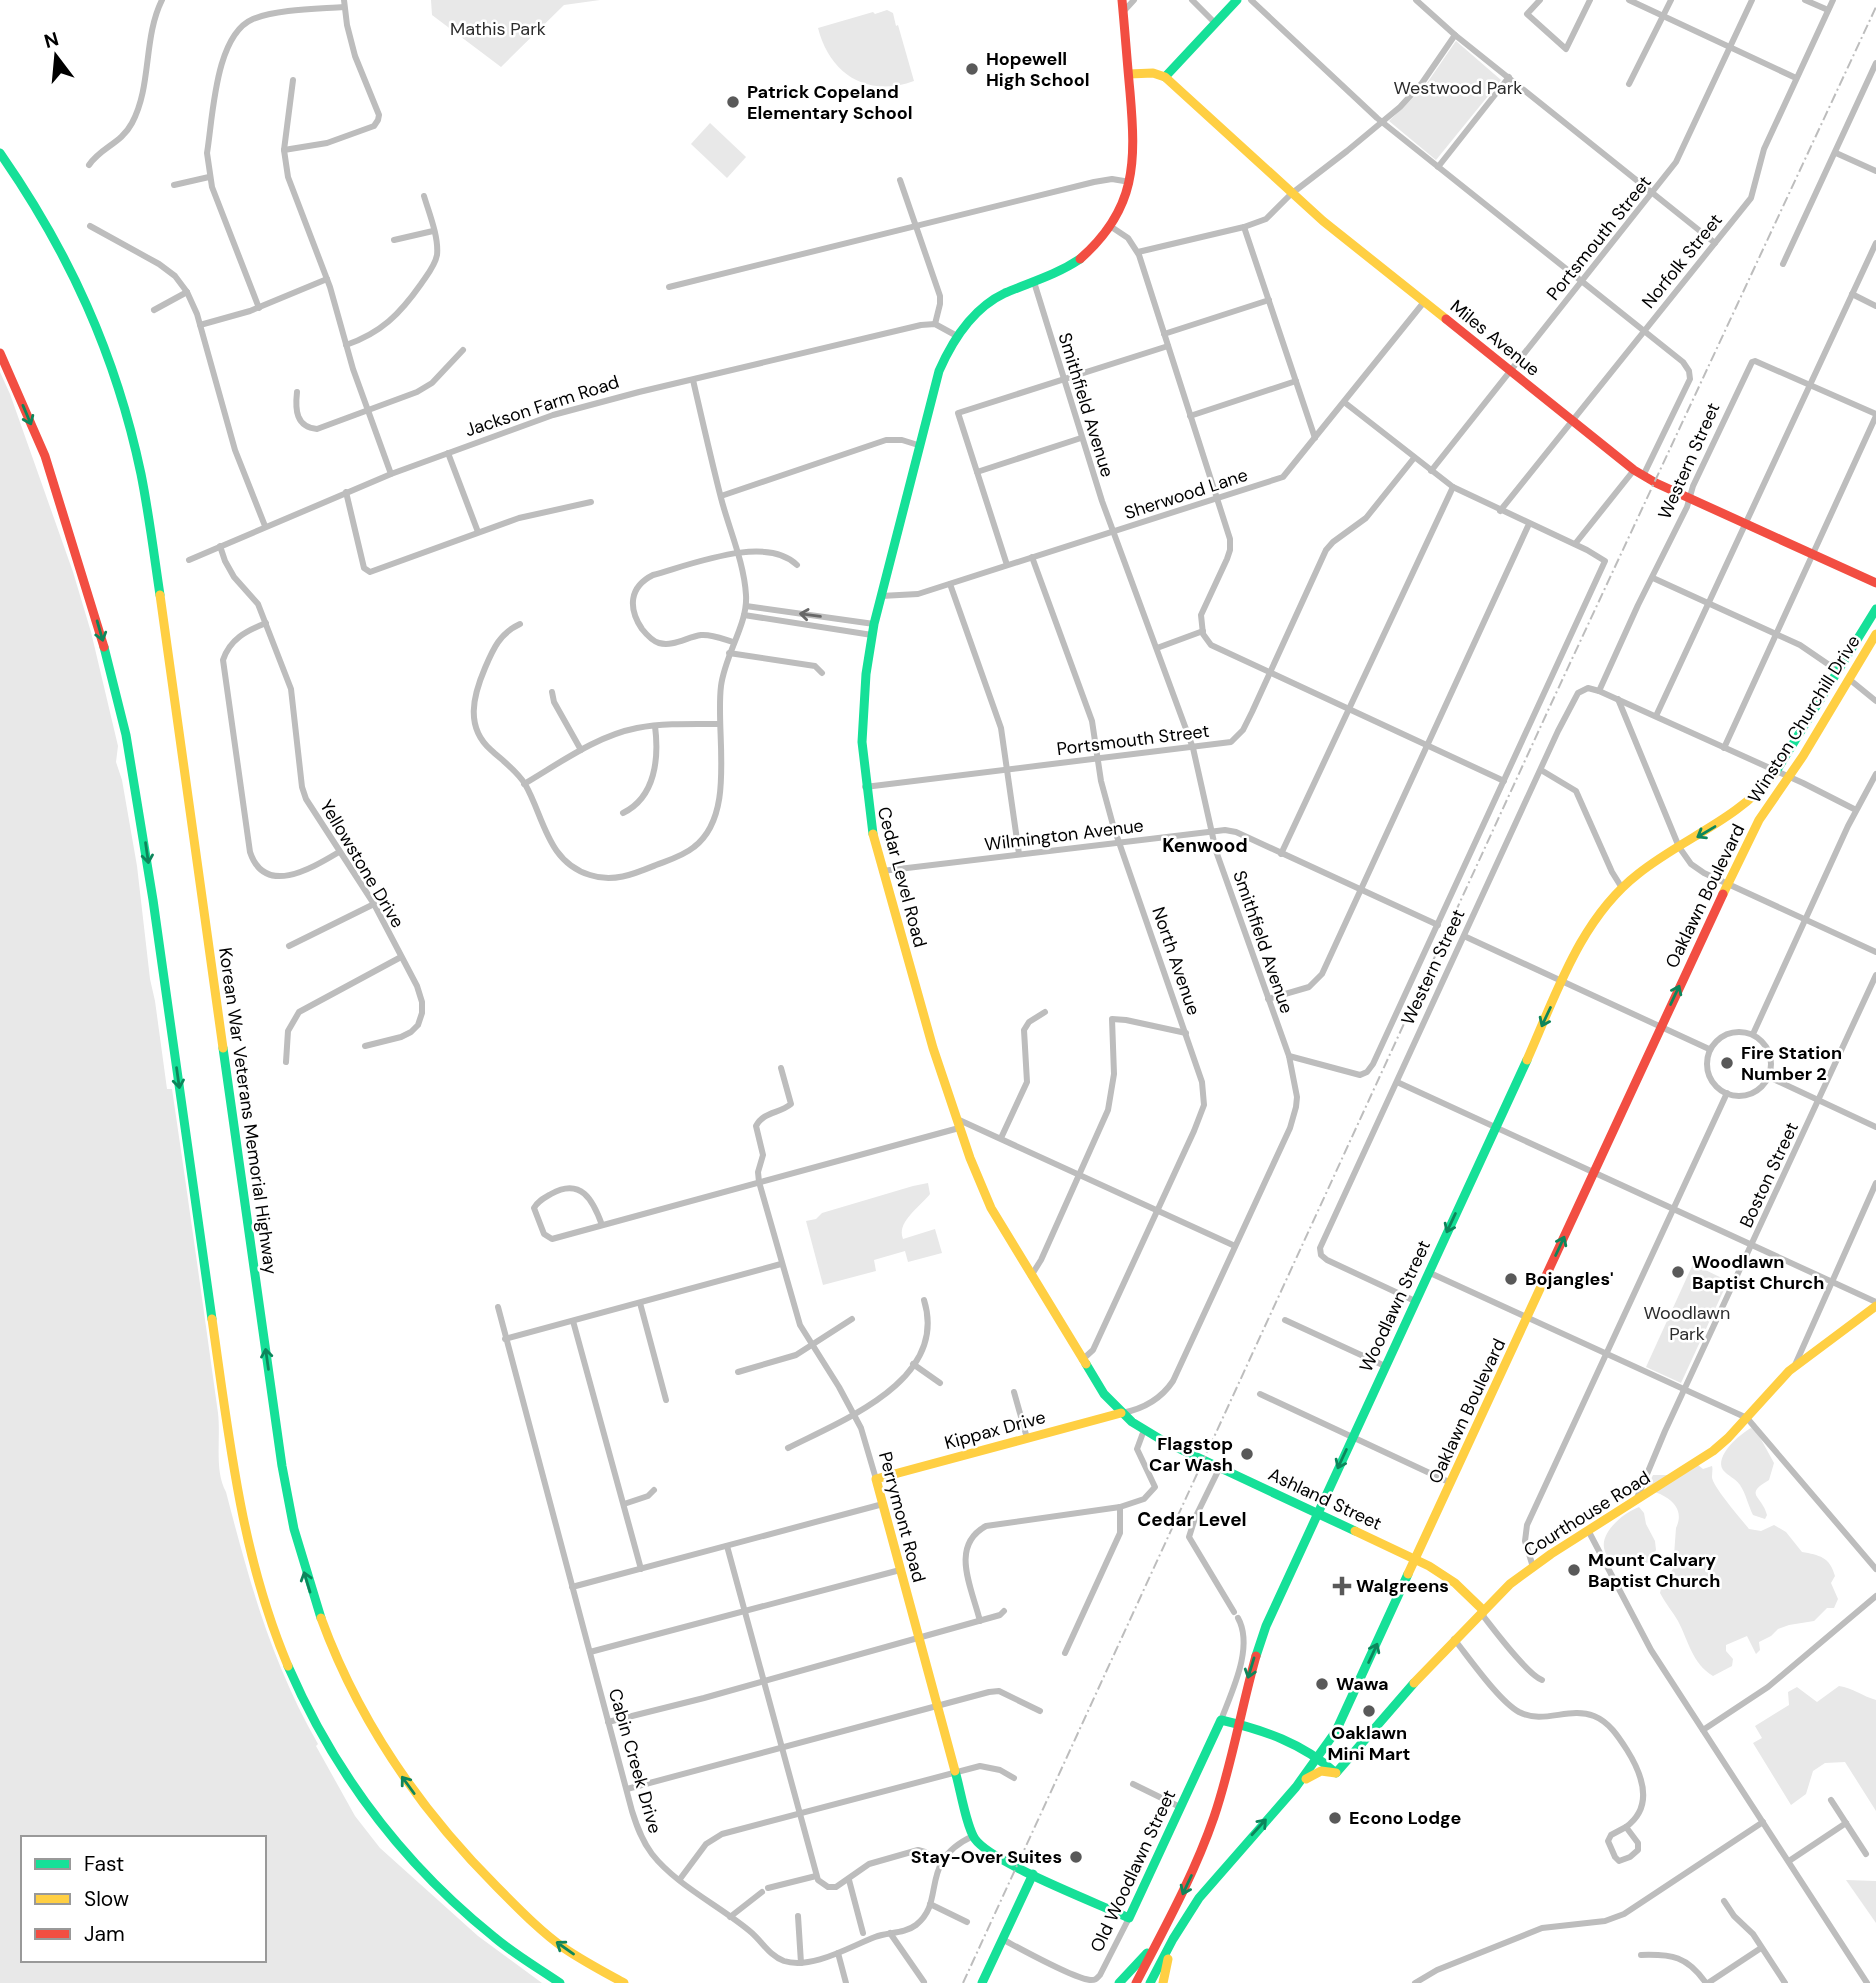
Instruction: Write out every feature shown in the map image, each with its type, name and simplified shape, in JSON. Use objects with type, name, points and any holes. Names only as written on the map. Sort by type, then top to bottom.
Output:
[{"type":"main road","points":[[1034,282],[1054,275],[1074,263],[1095,245],[1110,226],[1130,181],[1134,145],[1122,0]]},
{"type":"main road","points":[[1129,74],[1153,73],[1165,77],[1237,0]]},
{"type":"main road","name":"Miles Avenue","points":[[1165,77],[1291,194],[1634,470],[1690,499],[1876,583]]},
{"type":"main road","name":"Korean War Veterans Memorial Highway","points":[[0,153],[48,226],[82,290],[111,362],[137,450],[150,523],[282,1466],[292,1526],[312,1599],[357,1705],[383,1749],[429,1814],[490,1881],[564,1948],[624,1983]]},
{"type":"main road","name":"Cedar Level Road","points":[[1034,282],[991,301],[975,314],[957,336],[940,366],[872,635],[863,704],[865,787],[870,824],[923,1017],[957,1123],[991,1208],[1104,1394],[1121,1413],[1144,1430]]},
{"type":"main road","points":[[0,353],[45,456],[105,649],[126,735],[153,900],[235,1483],[253,1571],[267,1618],[284,1662],[315,1724],[350,1782],[381,1824],[411,1860],[468,1915],[560,1983]]},
{"type":"main road","points":[[1776,772],[1876,609]]},
{"type":"main road","name":"Winston Churchill Drive","points":[[1759,820],[1789,777],[1876,634]]},
{"type":"main road","name":"Woodlawn Street","points":[[1162,1934],[1193,1872],[1209,1830],[1222,1791],[1247,1683],[1266,1626],[1562,982],[1588,931],[1622,888],[1645,868],[1734,814],[1754,797],[1776,772]]},
{"type":"main road","name":"Oaklawn Boulevard","points":[[1150,1983],[1178,1932],[1217,1875],[1320,1758],[1346,1711],[1727,883],[1759,820]]},
{"type":"main road","name":"Courthouse Road","points":[[1336,1773],[1401,1696],[1510,1584],[1713,1451],[1747,1418],[1777,1382],[1876,1304]]},
{"type":"main road","name":"Kippax Drive","points":[[876,1479],[1121,1413]]},
{"type":"main road","name":"Ashland Street","points":[[1144,1430],[1416,1559],[1450,1578],[1483,1610]]},
{"type":"main road","name":"Perrymont Road","points":[[876,1479],[973,1836]]},
{"type":"main road","points":[[1221,1720],[1290,1739],[1320,1758],[1336,1773]]},
{"type":"main road","name":"Old Woodlawn Street","points":[[1129,1918],[1221,1720]]},
{"type":"main road","points":[[1298,1784],[1321,1771],[1336,1773]]},
{"type":"main road","points":[[973,1836],[987,1851],[1129,1918]]},
{"type":"main road","points":[[982,1983],[1033,1874]]},
{"type":"main road","points":[[1163,1983],[1164,1969],[1178,1932]]},
{"type":"main road","points":[[1119,1983],[1162,1934]]},
{"type":"main road","points":[[1136,1983],[1162,1934]]},
{"type":"street","points":[[89,165],[119,141],[136,115],[155,18],[162,0]]},
{"type":"street","points":[[1123,12],[1134,0]]},
{"type":"street","points":[[1192,0],[1215,23]]},
{"type":"street","points":[[1251,0],[1382,122],[1675,356],[1689,371],[1690,379],[1643,476]]},
{"type":"street","points":[[1416,0],[1455,35],[1715,243]]},
{"type":"street","points":[[1539,0],[1527,14],[1566,49],[1590,0]]},
{"type":"street","points":[[1629,0],[1796,78]]},
{"type":"street","points":[[1629,84],[1671,0]]},
{"type":"street","name":"Portsmouth Street","points":[[1430,471],[1679,158],[1752,0]]},
{"type":"street","points":[[1805,0],[1828,10]]},
{"type":"street","name":"Norfolk Street","points":[[1500,510],[1751,198],[1764,149],[1833,0]]},
{"type":"street","points":[[259,308],[209,177],[207,153],[224,51],[235,32],[246,23],[264,16],[344,4],[355,56],[379,115],[378,120],[373,125],[327,143],[284,149]]},
{"type":"street","points":[[1138,252],[1244,227],[1266,219],[1291,194],[1382,122],[1422,83],[1455,35]]},
{"type":"street","points":[[1783,264],[1876,63]]},
{"type":"street","points":[[1438,167],[1508,77]]},
{"type":"street","points":[[293,80],[284,149],[293,193],[327,279],[367,411],[391,474]]},
{"type":"street","points":[[1836,153],[1876,171]]},
{"type":"street","points":[[174,185],[209,177]]},
{"type":"street","points":[[900,180],[940,296],[935,324],[957,336]]},
{"type":"street","points":[[669,287],[1102,180],[1130,181]]},
{"type":"street","points":[[346,345],[379,331],[400,313],[436,260],[437,251],[424,196]]},
{"type":"street","points":[[90,226],[159,264],[176,276],[187,292],[200,325],[236,450],[265,527]]},
{"type":"street","points":[[1110,226],[1128,238],[1138,252],[1230,539],[1230,550],[1201,615],[1203,631],[1211,645],[1504,781]]},
{"type":"street","points":[[1244,227],[1315,438]]},
{"type":"street","points":[[394,240],[433,231]]},
{"type":"street","points":[[1656,716],[1876,243]]},
{"type":"street","points":[[200,325],[259,308],[327,279]]},
{"type":"street","name":"Smithfield Avenue","points":[[1034,282],[1113,532],[1199,765],[1211,831],[1289,1056],[1297,1097],[1294,1118],[1168,1388],[1148,1404],[1121,1413]]},
{"type":"street","points":[[154,310],[187,292]]},
{"type":"street","points":[[1852,293],[1876,306]]},
{"type":"street","points":[[1164,334],[1269,300]]},
{"type":"street","name":"Sherwood Lane","points":[[881,596],[911,596],[1283,477],[1424,302]]},
{"type":"street","name":"Jackson Farm Road","points":[[189,560],[391,474],[573,408],[914,326],[935,324]]},
{"type":"street","points":[[1007,565],[958,413],[1168,346]]},
{"type":"street","points":[[297,392],[297,414],[302,424],[317,429],[426,387],[463,350]]},
{"type":"street","name":"Western Street","points":[[1415,1301],[1327,1261],[1320,1251],[1575,697],[1584,688],[1599,691],[1752,362],[1755,360],[1810,385]]},
{"type":"street","points":[[520,624],[503,635],[493,650],[475,692],[473,710],[481,738],[524,783],[552,844],[569,864],[583,873],[601,878],[632,874],[684,853],[699,842],[711,827],[719,804],[721,687],[729,653],[746,606],[737,553],[720,496],[693,380]]},
{"type":"street","points":[[1190,416],[1296,381]]},
{"type":"street","points":[[1724,748],[1876,415],[1810,385]]},
{"type":"street","points":[[1289,1056],[1364,1074],[1373,1064],[1605,561],[1575,544],[1453,487],[1344,402]]},
{"type":"street","points":[[977,472],[1082,438]]},
{"type":"street","points":[[720,496],[891,439],[918,445]]},
{"type":"street","points":[[448,453],[478,532]]},
{"type":"street","name":"Portsmouth Street","points":[[865,787],[1225,744],[1239,735],[1326,551],[1333,542],[1366,518],[1414,458]]},
{"type":"street","points":[[1575,544],[1634,470]]},
{"type":"street","points":[[1281,853],[1453,487]]},
{"type":"street","points":[[346,492],[365,570],[372,572],[532,514],[591,502]]},
{"type":"street","points":[[1268,999],[1308,987],[1319,978],[1530,524]]},
{"type":"street","name":"Yellowstone Drive","points":[[220,546],[225,561],[245,592],[258,604],[291,689],[302,787],[306,799],[374,904],[417,986],[422,1002],[418,1025],[401,1037],[365,1046]]},
{"type":"street","points":[[733,642],[701,635],[659,643],[645,634],[636,621],[631,608],[637,591],[646,579],[755,550],[788,558],[797,565]]},
{"type":"street","name":"North Avenue","points":[[1032,557],[1092,721],[1105,796],[1202,1082],[1204,1105],[1093,1350],[1082,1360]]},
{"type":"street","points":[[1653,578],[1811,651],[1838,671]]},
{"type":"street","points":[[950,584],[1001,728],[1019,854]]},
{"type":"street","points":[[746,606],[874,624]]},
{"type":"street","points":[[744,615],[872,635]]},
{"type":"street","points":[[266,623],[238,637],[227,647],[223,660],[253,860],[257,868],[268,875],[287,877],[340,852]]},
{"type":"street","points":[[1157,648],[1203,631]]},
{"type":"street","points":[[729,653],[815,666],[822,673]]},
{"type":"street","points":[[1849,679],[1876,701]]},
{"type":"street","points":[[1599,691],[1856,810]]},
{"type":"street","points":[[552,692],[554,702],[581,750]]},
{"type":"street","points":[[1618,699],[1679,847],[1691,864],[1805,920],[1876,951]]},
{"type":"street","points":[[524,783],[581,750],[625,731],[655,726],[719,724]]},
{"type":"street","points":[[623,813],[639,802],[653,777],[657,757],[655,726]]},
{"type":"street","points":[[1541,770],[1576,790],[1612,872],[1622,888]]},
{"type":"street","points":[[1753,1034],[1856,810],[1876,774]]},
{"type":"street","name":"Wilmington Avenue","points":[[882,871],[1211,831],[1231,831],[1438,925]]},
{"type":"street","points":[[289,946],[374,904]]},
{"type":"street","points":[[1464,936],[1709,1049]]},
{"type":"street","points":[[286,1062],[288,1031],[299,1012],[401,957]]},
{"type":"street","name":"Boston Street","points":[[1636,1502],[1685,1389],[1876,975]]},
{"type":"street","points":[[1001,1138],[1025,1089],[1028,1074],[1024,1030],[1029,1022],[1045,1012]]},
{"type":"street","points":[[1031,1276],[1080,1175],[1111,1099],[1114,1060],[1110,1022],[1114,1018],[1186,1033]]},
{"type":"street","points":[[1727,1034],[1753,1034],[1764,1042],[1770,1054],[1769,1077],[1762,1087],[1749,1094],[1734,1096],[1717,1086],[1709,1073],[1709,1049],[1727,1034]]},
{"type":"street","name":"Perrymont Road","points":[[781,1068],[791,1104],[788,1108],[765,1115],[757,1122],[755,1129],[762,1155],[759,1182],[797,1318],[811,1346],[854,1415],[865,1439],[876,1479]]},
{"type":"street","points":[[1769,1077],[1876,1127]]},
{"type":"street","points":[[1397,1082],[1876,1304]]},
{"type":"street","points":[[1533,1567],[1525,1541],[1527,1525],[1727,1093]]},
{"type":"street","points":[[602,1225],[590,1197],[573,1188],[555,1191],[538,1202],[534,1208],[544,1234],[549,1239],[602,1225],[759,1182],[957,1123],[1001,1138],[1235,1246]]},
{"type":"street","points":[[1794,1367],[1876,1183]]},
{"type":"street","points":[[505,1339],[781,1264]]},
{"type":"street","points":[[1428,1272],[1747,1418],[1876,1569]]},
{"type":"street","points":[[788,1448],[854,1415],[884,1396],[913,1364],[928,1335],[928,1320],[923,1300]]},
{"type":"street","points":[[640,1303],[666,1400]]},
{"type":"street","name":"Cabin Creek Drive","points":[[498,1307],[626,1789],[644,1843],[658,1861],[752,1933],[780,1959],[801,1962]]},
{"type":"street","points":[[738,1372],[786,1359],[852,1319]]},
{"type":"street","points":[[1285,1320],[1385,1366]]},
{"type":"street","points":[[573,1321],[641,1569]]},
{"type":"street","points":[[913,1364],[940,1383]]},
{"type":"street","points":[[1014,1392],[1027,1438]]},
{"type":"street","points":[[1260,1394],[1451,1483]]},
{"type":"street","points":[[980,1620],[965,1560],[966,1547],[976,1531],[986,1526],[1120,1507],[1137,1502],[1150,1494],[1155,1487],[1137,1449],[1144,1430]]},
{"type":"street","points":[[1220,1467],[1195,1518],[1189,1537],[1236,1615],[1244,1636],[1244,1651],[1221,1720]]},
{"type":"street","points":[[624,1504],[648,1496],[654,1490]]},
{"type":"street","points":[[572,1587],[883,1504]]},
{"type":"street","points":[[1065,1653],[1120,1534],[1120,1507]]},
{"type":"street","points":[[1589,1532],[1651,1650],[1867,1983]]},
{"type":"street","points":[[729,1545],[816,1876],[822,1884],[833,1888],[877,1861],[918,1850],[940,1864]]},
{"type":"street","points":[[590,1652],[900,1570]]},
{"type":"street","points":[[1703,1730],[1768,1687],[1876,1596]]},
{"type":"street","points":[[1483,1610],[1484,1617],[1507,1647],[1542,1681]]},
{"type":"street","points":[[608,1722],[919,1639],[1000,1615],[1004,1611]]},
{"type":"street","points":[[1454,1639],[1506,1702],[1518,1712],[1542,1717],[1583,1713],[1598,1717],[1609,1726],[1635,1763],[1643,1783],[1642,1808],[1635,1820],[1611,1835],[1608,1841],[1609,1848],[1619,1861],[1638,1850],[1637,1843],[1626,1826]]},
{"type":"street","points":[[626,1789],[937,1705],[999,1691],[1040,1712]]},
{"type":"street","points":[[680,1879],[706,1844],[717,1836],[954,1772],[987,1766],[1014,1778]]},
{"type":"street","points":[[1133,1784],[1181,1807]]},
{"type":"street","points":[[1831,1800],[1866,1854]]},
{"type":"street","points":[[1415,1983],[1437,1970],[1542,1928],[1605,1921],[1624,1914],[1763,1822]]},
{"type":"street","points":[[1789,1861],[1846,1823]]},
{"type":"street","points":[[798,1916],[801,1962],[907,1930],[917,1924],[925,1914],[940,1864],[949,1850],[973,1836]]},
{"type":"street","points":[[730,1917],[765,1890],[816,1876]]},
{"type":"street","points":[[849,1880],[863,1933]]},
{"type":"street","points":[[1724,1901],[1785,1983]]},
{"type":"street","points":[[930,1904],[967,1922]]},
{"type":"street","name":"Old Woodlawn Street","points":[[1002,1940],[1071,1973],[1088,1980],[1095,1979],[1100,1975],[1129,1918]]},
{"type":"street","points":[[890,1933],[924,1982]]},
{"type":"street","points":[[1641,1955],[1664,1954],[1679,1958],[1693,1967],[1707,1983],[1761,1948]]},
{"type":"street","points":[[838,1953],[846,1983]]},
{"type":"green space","name":"Mathis Park","points":[[431,0],[600,0],[564,5],[501,67],[432,15]]},
{"type":"green space","points":[[887,10],[893,13],[896,26],[898,25],[914,81],[897,86],[867,84],[842,70],[824,44],[818,28]]},
{"type":"green space","name":"Westwood Park","points":[[1456,41],[1501,80],[1436,160],[1389,121],[1425,86]]},
{"type":"green space","points":[[710,123],[746,157],[727,178],[691,144]]},
{"type":"green space","points":[[0,372],[73,572],[91,632],[118,746],[116,762],[122,780],[137,866],[150,979],[167,1089],[172,1089],[201,1291],[218,1413],[220,1474],[263,1621],[287,1683],[318,1744],[316,1746],[355,1816],[380,1848],[478,1936],[542,1983],[0,1983]]},
{"type":"green space","points":[[928,1183],[930,1194],[906,1221],[903,1239],[935,1229],[942,1253],[908,1262],[905,1251],[874,1260],[876,1271],[823,1285],[806,1221],[816,1219],[822,1213]]},
{"type":"green space","name":"Woodlawn Park","points":[[1693,1264],[1728,1281],[1681,1383],[1646,1367]]},
{"type":"green space","points":[[1751,1428],[1757,1432],[1774,1463],[1769,1480],[1756,1492],[1765,1508],[1765,1519],[1753,1515],[1740,1485],[1723,1470],[1721,1464],[1730,1446]]},
{"type":"green space","points":[[1692,1460],[1703,1469],[1712,1466],[1712,1477],[1717,1488],[1749,1529],[1761,1531],[1774,1525],[1786,1532],[1802,1552],[1827,1561],[1835,1576],[1831,1583],[1838,1599],[1834,1608],[1827,1608],[1814,1621],[1778,1629],[1759,1642],[1760,1650],[1756,1654],[1747,1636],[1726,1645],[1726,1651],[1733,1659],[1732,1666],[1713,1676],[1700,1665],[1678,1621],[1660,1593],[1673,1569],[1679,1520],[1676,1507],[1666,1497],[1646,1489],[1653,1475],[1668,1475]]},
{"type":"green space","points":[[1639,1507],[1644,1513],[1656,1550],[1651,1561],[1646,1563],[1638,1557],[1616,1563],[1604,1548],[1608,1531],[1622,1517]]},
{"type":"green space","points":[[1839,1686],[1876,1700],[1876,1811],[1845,1762],[1825,1763],[1813,1771],[1806,1794],[1791,1805],[1753,1743],[1762,1738],[1755,1726],[1789,1705],[1788,1692],[1797,1687],[1817,1702]]},
{"type":"green space","points":[[1846,1880],[1876,1881],[1876,1923]]},
{"type":"railway","points":[[963,1983],[1551,704],[1876,7]]},
{"type":"traffic: fast","points":[[1165,77],[1237,0]]},
{"type":"traffic: fast","points":[[0,153],[48,228],[104,346],[131,430],[141,474],[160,595]]},
{"type":"traffic: fast","points":[[873,834],[862,742],[866,674],[874,624],[939,371],[958,336],[983,307],[1005,293],[1053,274],[1080,259]]},
{"type":"traffic: fast","points":[[1775,773],[1876,609]]},
{"type":"traffic: fast","points":[[104,647],[126,735],[153,900],[212,1319]]},
{"type":"traffic: fast","points":[[223,1048],[282,1466],[294,1529],[321,1618]]},
{"type":"traffic: fast","points":[[1256,1656],[1266,1626],[1527,1060]]},
{"type":"traffic: fast","points":[[1086,1364],[1104,1394],[1132,1422],[1165,1442],[1355,1531]]},
{"type":"traffic: fast","points":[[1150,1983],[1199,1898],[1296,1787],[1336,1731],[1408,1574]]},
{"type":"traffic: fast","points":[[288,1666],[306,1705],[349,1779],[401,1847],[461,1909],[510,1949],[560,1983]]},
{"type":"traffic: fast","points":[[955,1771],[972,1833],[985,1849],[1023,1871],[1129,1918],[1221,1720],[1282,1739],[1310,1753],[1336,1773],[1414,1683]]},
{"type":"traffic: fast","points":[[982,1983],[1033,1874]]},
{"type":"traffic: fast","points":[[1119,1983],[1147,1953]]},
{"type":"traffic: slow","points":[[1129,74],[1153,73],[1165,77],[1323,221],[1446,319]]},
{"type":"traffic: slow","points":[[160,595],[223,1048]]},
{"type":"traffic: slow","points":[[1723,894],[1759,820],[1803,756],[1876,634]]},
{"type":"traffic: slow","points":[[1527,1060],[1585,935],[1618,892],[1655,861],[1744,804],[1775,773]]},
{"type":"traffic: slow","points":[[873,834],[933,1048],[970,1158],[991,1208],[1086,1364]]},
{"type":"traffic: slow","points":[[1408,1574],[1544,1280]]},
{"type":"traffic: slow","points":[[1414,1683],[1510,1584],[1551,1554],[1713,1451],[1789,1371],[1876,1306]]},
{"type":"traffic: slow","points":[[212,1319],[231,1451],[248,1539],[272,1624],[288,1666]]},
{"type":"traffic: slow","points":[[955,1771],[876,1479],[1121,1413]]},
{"type":"traffic: slow","points":[[1355,1531],[1429,1566],[1455,1583],[1483,1610]]},
{"type":"traffic: slow","points":[[321,1618],[336,1656],[373,1729],[394,1763],[442,1827],[497,1887],[546,1934],[571,1953],[624,1983]]},
{"type":"traffic: slow","points":[[1306,1779],[1321,1771],[1336,1773]]},
{"type":"traffic: slow","points":[[1163,1983],[1168,1959]]},
{"type":"traffic: jam","points":[[1080,259],[1113,222],[1129,183],[1133,141],[1122,0]]},
{"type":"traffic: jam","points":[[1446,319],[1634,470],[1656,483],[1876,583]]},
{"type":"traffic: jam","points":[[0,353],[45,456],[104,647]]},
{"type":"traffic: jam","points":[[1544,1280],[1723,894]]},
{"type":"traffic: jam","points":[[1136,1983],[1188,1881],[1206,1839],[1226,1777],[1256,1656]]},
{"type":"place","name":"Hopewell High School","points":[[972,69]]},
{"type":"place","name":"Patrick Copeland Elementary School","points":[[733,102]]},
{"type":"place","name":"Fire Station Number 2","points":[[1727,1063]]},
{"type":"place","name":"Woodlawn Baptist Church","points":[[1678,1272]]},
{"type":"place","name":"Bojangles'","points":[[1511,1279]]},
{"type":"place","name":"Flagstop Car Wash","points":[[1247,1454]]},
{"type":"place","name":"Mount Calvary Baptist Church","points":[[1574,1570]]},
{"type":"place","name":"Walgreens","points":[[1342,1586]]},
{"type":"place","name":"Wawa","points":[[1322,1684]]},
{"type":"place","name":"Oaklawn Mini Mart","points":[[1369,1711]]},
{"type":"place","name":"Econo Lodge","points":[[1335,1818]]},
{"type":"place","name":"Stay-Over Suites","points":[[1076,1857]]},
{"type":"district","name":"Kenwood","points":[[1205,845]]},
{"type":"district","name":"Cedar Level","points":[[1192,1519]]}]
